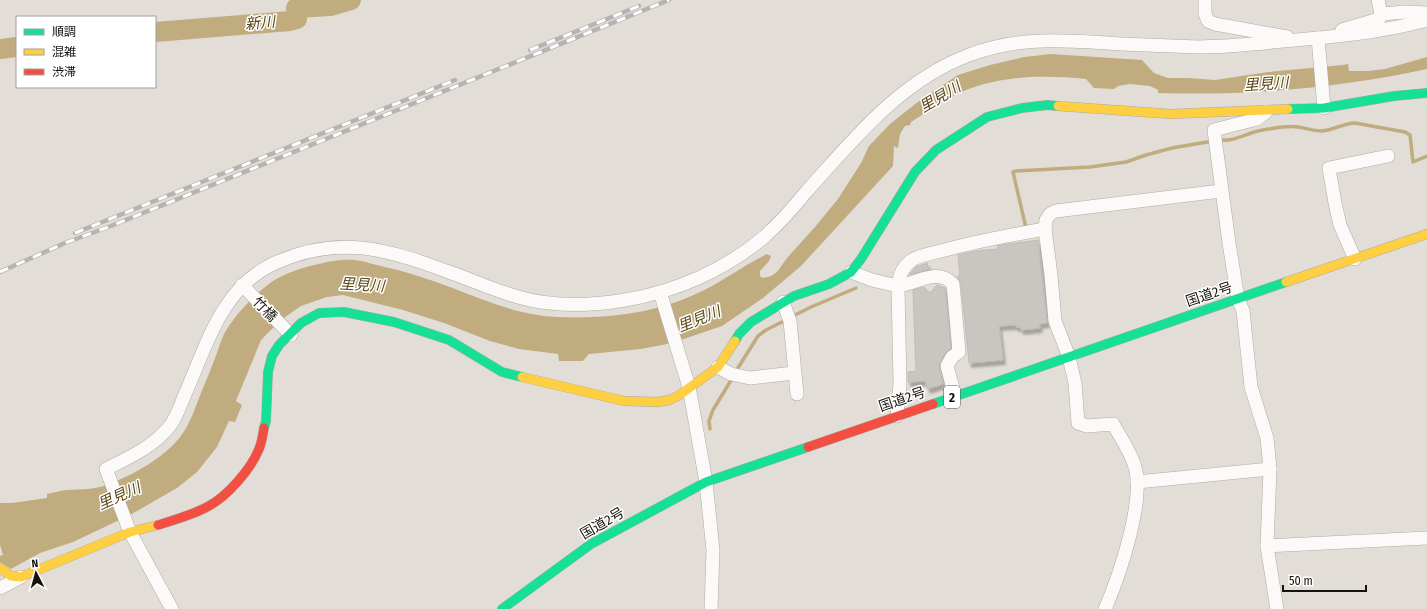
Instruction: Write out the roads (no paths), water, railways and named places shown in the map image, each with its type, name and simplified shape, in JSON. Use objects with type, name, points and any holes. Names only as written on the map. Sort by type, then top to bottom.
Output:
[{"type":"main road","points":[[0,568],[16,576],[129,529],[156,526],[179,519],[208,507],[231,489],[243,476],[259,449],[266,421],[268,372],[272,356],[288,332],[301,323],[320,314],[344,312],[394,322],[449,340],[502,372],[624,401],[658,402],[669,400],[678,396],[688,382],[718,367],[739,334],[751,322],[794,296],[829,284],[851,272],[861,259],[915,172],[936,150],[987,117],[1022,108],[1047,105],[1170,114],[1268,109],[1427,93]]},
{"type":"main road","name":"国道2号","points":[[502,609],[591,544],[706,482],[1427,234]]},
{"type":"street","points":[[1205,0],[1205,14],[1208,21],[1215,24],[1300,40]]},
{"type":"street","points":[[1321,39],[1341,30],[1379,19],[1381,14],[1378,0]]},
{"type":"street","points":[[1381,14],[1406,12],[1427,13]]},
{"type":"street","points":[[172,609],[129,529],[106,469],[149,447],[171,425],[213,327],[226,305],[254,275],[269,265],[308,251],[347,246],[386,251],[446,270],[497,291],[522,299],[547,303],[571,305],[594,304],[660,294],[704,276],[764,237],[886,106],[910,87],[932,73],[953,61],[973,53],[1019,42],[1042,40],[1070,40],[1121,44],[1201,47],[1230,46],[1321,39],[1372,32],[1427,20]]},
{"type":"street","points":[[1321,39],[1324,104]]},
{"type":"street","points":[[1268,109],[1257,119],[1214,130],[1221,191],[1238,298],[1243,311],[1251,387],[1267,438],[1270,469],[1267,546],[1277,609]]},
{"type":"street","points":[[1355,259],[1340,225],[1329,168],[1388,156]]},
{"type":"street","points":[[1105,609],[1115,586],[1131,531],[1137,482],[1135,468],[1127,447],[1113,424],[1087,426],[1078,423],[1075,382],[1069,357],[1055,321],[1045,229],[1046,220],[1050,214],[1056,211],[1221,191]]},
{"type":"street","points":[[897,416],[900,384],[898,286],[899,276],[904,268],[911,261],[920,256],[969,244],[1045,229]]},
{"type":"street","points":[[851,272],[872,280],[898,286],[907,285],[930,277],[940,276],[948,279],[953,284],[960,352],[952,357],[947,366],[955,396]]},
{"type":"street","name":"竹橋","points":[[244,287],[288,332]]},
{"type":"street","points":[[660,294],[688,382],[706,482],[713,550],[711,609]]},
{"type":"street","points":[[783,302],[789,318],[797,394]]},
{"type":"street","points":[[718,367],[735,375],[750,378],[794,372]]},
{"type":"street","points":[[1137,482],[1270,469]]},
{"type":"street","points":[[1267,546],[1427,538]]},
{"type":"street","points":[[0,588],[16,576]]},
{"type":"water","name":"里見川","points":[[1051,54],[1142,60],[1154,73],[1168,78],[1215,80],[1268,72],[1348,64],[1349,71],[1368,71],[1385,69],[1427,57],[1427,69],[1394,76],[1327,86],[1259,92],[1192,94],[1158,93],[1158,90],[1150,86],[1130,84],[1118,86],[1114,89],[1094,88],[1086,79],[1056,77],[1026,77],[996,81],[966,90],[945,100],[911,122],[910,125],[905,126],[900,134],[898,148],[894,146],[893,166],[801,266],[763,298],[722,326],[672,343],[641,349],[589,354],[583,361],[559,361],[558,354],[519,349],[490,341],[444,323],[403,310],[343,295],[327,297],[301,306],[281,320],[261,340],[236,401],[242,405],[235,422],[229,421],[217,447],[197,472],[177,488],[130,515],[73,542],[40,553],[11,569],[0,562],[0,556],[3,555],[0,545],[0,503],[12,503],[47,498],[47,494],[60,491],[104,486],[148,465],[166,452],[180,437],[189,423],[223,337],[229,326],[250,300],[267,285],[284,275],[309,266],[338,260],[359,261],[418,276],[515,310],[543,316],[557,317],[592,317],[628,314],[646,311],[680,301],[705,290],[767,254],[771,256],[769,261],[760,271],[760,276],[763,278],[771,276],[777,272],[787,258],[838,199],[861,163],[869,146],[890,124],[919,101],[958,75],[990,65],[1024,57]]},
{"type":"waterway","name":"新川","points":[[156,32],[290,21],[297,19],[296,8],[331,6],[351,0]]},
{"type":"waterway","name":"新川","points":[[0,49],[16,47]]},
{"type":"waterway","points":[[1024,229],[1026,228],[1013,172],[1016,171],[1090,167],[1126,162],[1172,148],[1219,140],[1229,140],[1273,128],[1301,127],[1322,131],[1355,123],[1405,132],[1410,135],[1413,162],[1427,156]]},
{"type":"waterway","points":[[791,317],[856,288]]},
{"type":"waterway","points":[[736,371],[758,336],[766,330],[786,320]]},
{"type":"waterway","points":[[710,429],[709,421],[713,410],[733,377]]},
{"type":"railway","points":[[0,272],[65,243],[111,226],[669,0]]},
{"type":"railway","points":[[530,50],[639,6]]},
{"type":"railway","points":[[75,233],[455,80]]}]
